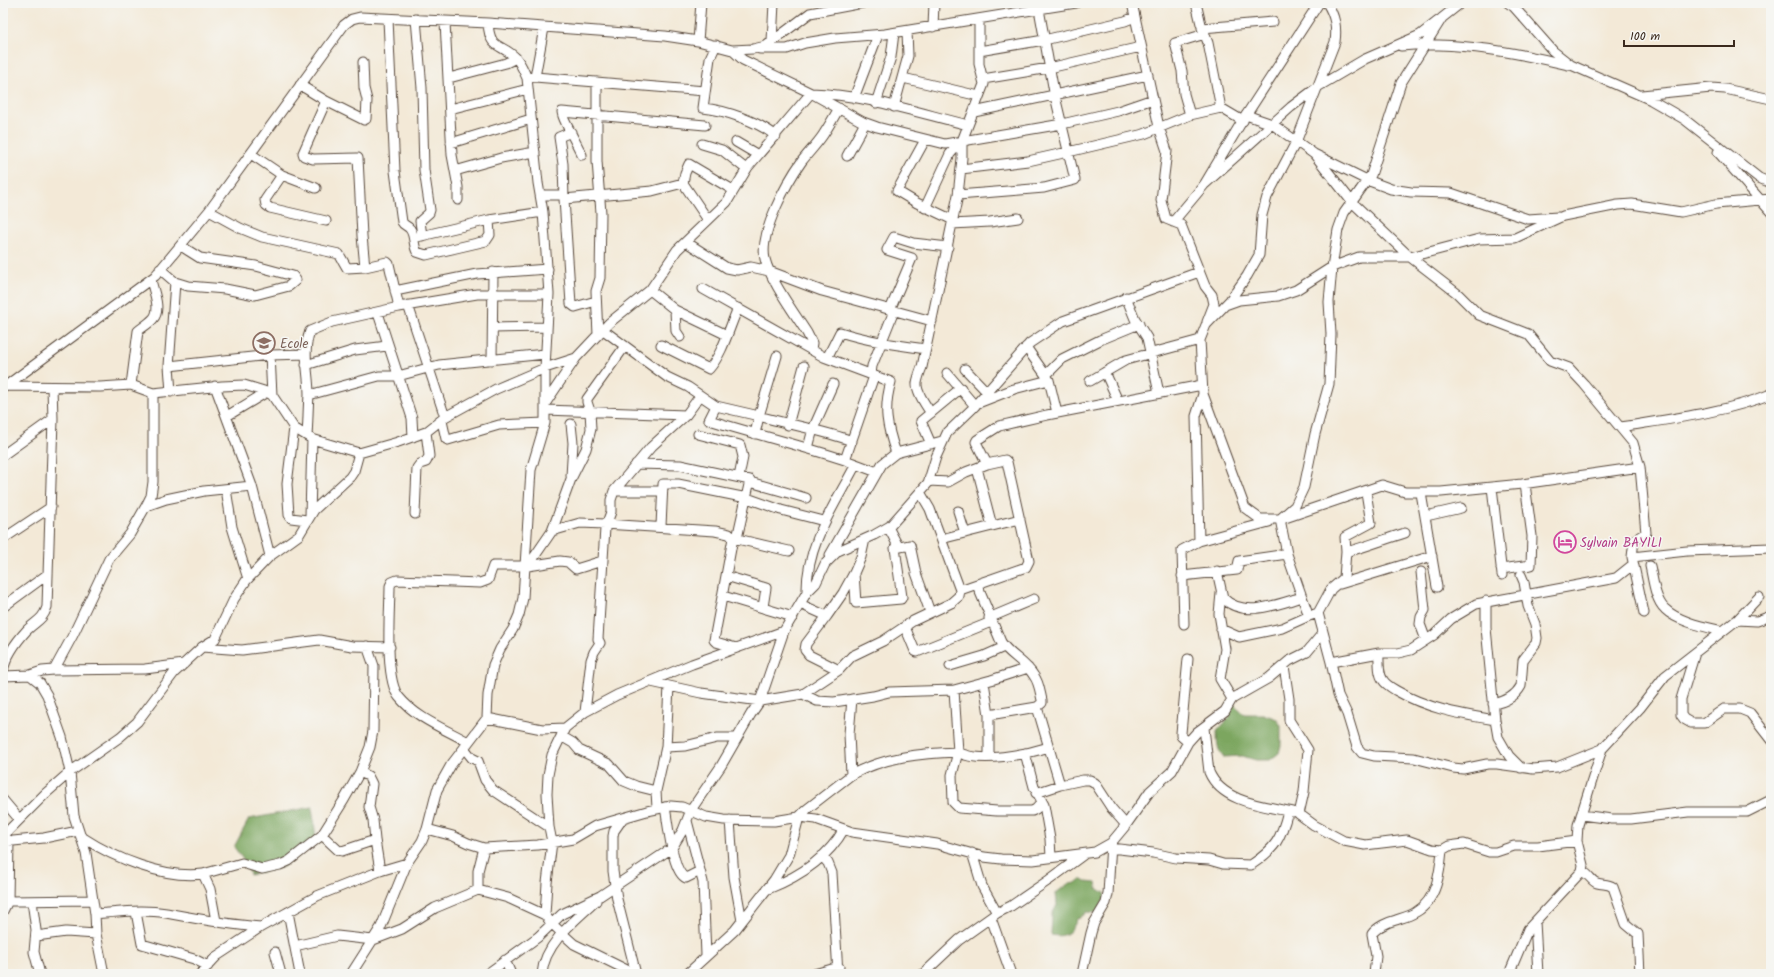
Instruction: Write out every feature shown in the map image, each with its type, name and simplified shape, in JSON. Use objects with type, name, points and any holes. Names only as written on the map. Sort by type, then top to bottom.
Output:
[{"type":"street","points":[[698,40],[701,3]]},
{"type":"street","points":[[772,41],[774,3]]},
{"type":"street","points":[[753,49],[766,46],[810,13],[864,3]]},
{"type":"street","points":[[933,27],[934,3]]},
{"type":"street","points":[[4,387],[151,280],[209,211],[344,25],[352,19],[360,17],[488,23],[665,36],[698,40],[732,50],[786,49],[805,43],[835,38],[894,33],[979,20],[1037,6],[1076,3]]},
{"type":"street","points":[[1132,3],[1159,127],[1166,151],[1161,200],[1166,219],[1182,225],[1199,272],[1205,286],[1212,295],[1214,304],[1200,340],[1203,390],[1246,508],[1250,514],[1260,519],[1280,519],[1295,506],[1304,487],[1315,434],[1329,384],[1331,334],[1329,302],[1332,267],[1338,230],[1344,213],[1370,175],[1401,83],[1442,18]]},
{"type":"street","points":[[1196,3],[1203,31],[1208,43],[1222,108]]},
{"type":"street","points":[[1204,185],[1244,118],[1319,3]]},
{"type":"street","points":[[1206,325],[1226,305],[1247,276],[1259,255],[1262,215],[1267,197],[1296,142],[1335,42],[1337,26],[1333,12],[1327,3]]},
{"type":"street","points":[[1173,222],[1204,185],[1291,107],[1319,86],[1366,59],[1420,35],[1461,3]]},
{"type":"street","points":[[1508,3],[1514,7],[1554,51],[1571,65]]},
{"type":"street","points":[[958,195],[1044,188],[1075,180],[1055,95],[1037,6]]},
{"type":"street","points":[[979,51],[1044,40],[1125,21],[1135,17]]},
{"type":"street","points":[[388,19],[395,175],[402,222],[418,237]]},
{"type":"street","points":[[416,19],[422,88],[424,170],[430,210],[429,213],[420,221],[418,237],[414,246],[417,252],[426,255],[486,241],[490,235],[489,220]]},
{"type":"street","points":[[931,413],[925,405],[917,386],[958,195],[962,141],[984,84],[979,64],[979,20]]},
{"type":"street","points":[[446,22],[451,143],[458,187],[458,200]]},
{"type":"street","points":[[1190,115],[1184,94],[1182,71],[1175,43],[1203,31],[1273,22]]},
{"type":"street","points":[[488,23],[490,38],[494,44],[510,52],[531,77],[705,91]]},
{"type":"street","points":[[351,974],[381,927],[407,863],[415,852],[427,829],[437,790],[451,765],[487,718],[488,695],[493,666],[500,649],[512,629],[523,598],[531,470],[544,423],[545,407],[544,368],[549,294],[548,269],[543,212],[528,89],[544,28]]},
{"type":"street","points":[[894,107],[908,56],[907,31]]},
{"type":"street","points":[[876,103],[891,57],[894,33]]},
{"type":"street","points":[[854,98],[878,35]]},
{"type":"street","points":[[1393,47],[1426,44],[1519,53],[1571,65],[1638,95],[1684,119],[1759,178],[1771,182]]},
{"type":"street","points":[[716,45],[710,58],[703,108],[716,109],[760,124],[776,136]]},
{"type":"street","points":[[982,79],[1050,68],[1142,47]]},
{"type":"street","points":[[732,50],[743,60],[811,93],[865,123],[925,140],[945,144],[1062,124],[1118,111],[1153,99]]},
{"type":"street","points":[[449,78],[506,63],[516,58]]},
{"type":"street","points":[[300,85],[326,101],[366,120],[367,100],[364,88],[363,62]]},
{"type":"street","points":[[974,112],[1148,75]]},
{"type":"street","points":[[903,78],[979,96]]},
{"type":"street","points":[[597,82],[597,161],[600,196],[601,250],[600,278],[596,287],[596,301],[600,332]]},
{"type":"street","points":[[1638,95],[1725,88],[1771,99]]},
{"type":"street","points":[[450,109],[528,89]]},
{"type":"street","points":[[811,93],[854,98],[968,125]]},
{"type":"street","points":[[545,407],[576,358],[600,332],[650,290],[677,250],[727,202],[746,169],[776,136],[811,93]]},
{"type":"street","points":[[326,101],[303,154],[304,156],[313,160],[358,158],[365,267]]},
{"type":"street","points":[[811,349],[812,343],[769,272],[764,258],[764,242],[771,220],[786,188],[802,161],[824,134],[839,108]]},
{"type":"street","points":[[961,169],[1028,161],[1068,152],[1144,134],[1190,115],[1222,108],[1244,118],[1272,124],[1314,154],[1367,180],[1392,189],[1410,192],[1451,194],[1528,219],[1563,216],[1618,205],[1632,204],[1681,212],[1716,204],[1771,199]]},
{"type":"street","points":[[582,155],[562,116],[562,112],[705,125]]},
{"type":"street","points":[[451,143],[531,119]]},
{"type":"street","points":[[847,156],[865,123]]},
{"type":"street","points":[[571,132],[559,137],[563,164],[570,304],[575,307],[596,301]]},
{"type":"street","points":[[1701,133],[1771,212]]},
{"type":"street","points":[[925,140],[897,191],[925,208],[953,222],[990,222],[1018,218]]},
{"type":"street","points":[[925,208],[950,154],[962,141]]},
{"type":"street","points":[[736,142],[758,155]]},
{"type":"street","points":[[702,144],[722,150],[746,169]]},
{"type":"street","points":[[455,171],[501,158],[535,152]]},
{"type":"street","points":[[250,154],[282,175],[316,188]]},
{"type":"street","points":[[1314,154],[1352,202],[1410,257],[1458,294],[1479,315],[1528,334],[1550,361],[1568,368],[1579,378],[1633,443],[1640,467],[1646,534],[1634,540],[1632,557],[1644,613]]},
{"type":"street","points":[[708,220],[683,183],[689,164],[733,190]]},
{"type":"street","points":[[282,175],[265,200],[266,205],[270,208],[326,221]]},
{"type":"street","points":[[540,195],[564,197],[600,196],[652,190],[683,183]]},
{"type":"street","points":[[209,211],[240,228],[262,237],[339,254],[348,268],[365,267],[387,262],[389,264],[395,291],[404,306],[428,368],[444,419],[446,439],[448,440],[500,425],[517,423],[544,423]]},
{"type":"street","points":[[418,237],[489,220],[543,212]]},
{"type":"street","points":[[1226,305],[1239,300],[1278,296],[1296,290],[1332,267],[1359,257],[1410,257],[1479,239],[1515,238],[1563,216]]},
{"type":"street","points":[[845,460],[872,375],[872,366],[882,343],[892,311],[912,258],[887,250],[894,237],[912,243],[948,247]]},
{"type":"street","points":[[686,242],[727,268],[737,270],[751,267],[822,291],[857,299],[892,311],[932,321]]},
{"type":"street","points":[[160,269],[175,282],[188,286],[225,289],[255,295],[289,286],[296,280],[293,276],[256,266],[200,258],[181,246]]},
{"type":"street","points":[[395,291],[493,272],[548,269]]},
{"type":"street","points":[[492,360],[494,292],[493,272]]},
{"type":"street","points":[[825,564],[838,551],[888,527],[929,481],[942,441],[947,433],[976,405],[1026,347],[1042,334],[1064,321],[1126,297],[1199,272]]},
{"type":"street","points":[[131,385],[138,331],[154,318],[156,314],[156,301],[151,280]]},
{"type":"street","points":[[171,392],[169,366],[175,282]]},
{"type":"street","points":[[703,288],[827,358],[892,382],[886,400],[886,414],[888,430],[896,453]]},
{"type":"street","points":[[650,290],[675,310],[726,335]]},
{"type":"street","points":[[308,518],[310,437],[306,340],[310,331],[332,322],[404,306],[477,294],[494,292],[549,294]]},
{"type":"street","points":[[1126,297],[1135,319],[1147,338],[1159,393]]},
{"type":"street","points":[[661,345],[709,369],[714,364],[738,308]]},
{"type":"street","points":[[675,310],[676,331],[680,337]]},
{"type":"street","points":[[378,313],[387,346],[412,418],[414,437]]},
{"type":"street","points":[[976,405],[1014,389],[1047,378],[1062,359],[1100,340],[1139,324]]},
{"type":"street","points":[[493,328],[547,327]]},
{"type":"street","points":[[600,332],[625,346],[667,377],[688,387],[716,406],[759,416],[788,425],[813,429],[852,441]]},
{"type":"street","points":[[827,358],[840,332],[858,338],[882,343],[926,349]]},
{"type":"street","points":[[1090,381],[1126,360],[1200,340]]},
{"type":"street","points":[[306,365],[355,350],[387,346]]},
{"type":"street","points":[[526,567],[552,531],[571,479],[586,449],[591,429],[590,411],[587,399],[625,346]]},
{"type":"street","points":[[1026,347],[1047,378],[1057,413]]},
{"type":"street","points":[[169,366],[270,355],[306,354]]},
{"type":"street","points":[[309,395],[379,376],[398,376],[455,362],[492,360],[545,354]]},
{"type":"street","points":[[270,355],[270,394],[294,428],[310,437],[359,453],[426,432],[444,419],[496,389],[544,368],[576,358]]},
{"type":"street","points":[[755,434],[777,356]]},
{"type":"street","points":[[788,425],[804,366]]},
{"type":"street","points":[[966,369],[987,392]]},
{"type":"street","points":[[1105,372],[1118,402]]},
{"type":"street","points":[[947,373],[976,405]]},
{"type":"street","points":[[808,448],[813,429],[833,384]]},
{"type":"street","points":[[4,387],[100,388],[131,385],[153,394],[215,386],[244,385],[270,394]]},
{"type":"street","points":[[215,386],[252,486],[270,556]]},
{"type":"street","points":[[3,671],[5,661],[20,638],[44,616],[46,607],[54,419],[52,388]]},
{"type":"street","points":[[931,444],[921,421],[961,388]]},
{"type":"street","points":[[987,464],[976,444],[977,440],[999,426],[1159,393],[1203,390]]},
{"type":"street","points":[[1199,541],[1196,416],[1203,390]]},
{"type":"street","points":[[54,670],[73,635],[109,559],[130,534],[146,506],[153,489],[153,394]]},
{"type":"street","points":[[227,416],[270,394]]},
{"type":"street","points":[[1620,427],[1674,419],[1749,403],[1771,394]]},
{"type":"street","points":[[585,712],[591,660],[600,643],[598,639],[605,524],[611,512],[614,491],[651,447],[686,415],[700,396]]},
{"type":"street","points":[[716,406],[709,420],[808,448],[877,472]]},
{"type":"street","points":[[545,407],[590,411],[686,415]]},
{"type":"street","points":[[3,455],[54,419]]},
{"type":"street","points":[[571,424],[573,443],[571,479]]},
{"type":"street","points":[[294,428],[287,484],[289,515],[291,518],[308,518]]},
{"type":"street","points":[[415,514],[417,468],[420,464],[426,462],[429,456],[426,432]]},
{"type":"street","points":[[698,434],[740,445],[743,457],[739,477]]},
{"type":"street","points":[[486,974],[538,937],[551,923],[573,908],[600,896],[615,887],[672,848],[681,835],[691,810],[760,701],[784,632],[807,592],[816,583],[825,564],[882,464],[896,453],[942,441]]},
{"type":"street","points":[[3,911],[8,901],[5,839],[19,819],[70,772],[120,737],[137,722],[174,673],[202,647],[215,638],[234,599],[248,579],[270,556],[299,535],[308,518],[318,506],[350,477],[354,471],[359,453]]},
{"type":"street","points":[[929,481],[948,482],[987,464],[1006,460],[1020,519],[1028,565],[960,590]]},
{"type":"street","points":[[636,464],[680,465],[749,479],[750,482],[806,498]]},
{"type":"street","points":[[807,592],[806,574],[812,552],[824,521],[856,464]]},
{"type":"street","points":[[1184,624],[1182,550],[1199,541],[1280,519],[1382,486],[1404,492],[1421,493],[1525,484],[1640,467]]},
{"type":"street","points":[[977,468],[992,526]]},
{"type":"street","points":[[736,648],[714,640],[733,538],[738,534],[750,482]]},
{"type":"street","points":[[661,526],[663,484],[678,484],[746,498],[781,510],[824,521]]},
{"type":"street","points":[[1492,487],[1502,572],[1531,565],[1532,536],[1525,484]]},
{"type":"street","points":[[146,506],[185,494],[252,486]]},
{"type":"street","points":[[226,489],[232,527],[248,579]]},
{"type":"street","points":[[614,491],[662,491]]},
{"type":"street","points":[[651,682],[700,693],[760,701],[803,694],[840,670],[852,656],[883,641],[913,621],[950,603],[959,596],[960,590],[930,509],[920,492]]},
{"type":"street","points":[[1222,629],[1239,637],[1282,628],[1313,615],[1331,589],[1344,578],[1346,552],[1345,537],[1371,523],[1366,492]]},
{"type":"street","points":[[1421,493],[1437,587]]},
{"type":"street","points":[[3,539],[51,507]]},
{"type":"street","points":[[1426,516],[1461,508]]},
{"type":"street","points":[[958,511],[965,533]]},
{"type":"street","points":[[941,539],[1020,519]]},
{"type":"street","points":[[1280,519],[1287,554],[1302,597],[1322,634],[1331,662],[1338,695],[1347,714],[1357,747],[1362,753],[1374,756],[1414,758],[1453,768],[1472,768],[1492,764],[1533,769],[1557,767],[1602,749]]},
{"type":"street","points":[[552,531],[580,523],[661,526],[715,531],[728,534],[733,538],[789,551]]},
{"type":"street","points":[[854,573],[856,603],[901,599],[902,597],[895,548],[897,544],[888,527]]},
{"type":"street","points":[[1346,552],[1374,545],[1405,533]]},
{"type":"street","points":[[840,670],[809,655],[805,650],[806,644],[843,593],[861,557],[865,539]]},
{"type":"street","points":[[895,548],[910,545],[916,573],[930,612]]},
{"type":"street","points":[[1632,557],[1687,551],[1771,548]]},
{"type":"street","points":[[1182,576],[1237,570],[1239,561],[1287,554]]},
{"type":"street","points":[[1336,585],[1432,556]]},
{"type":"street","points":[[549,827],[493,790],[485,780],[478,761],[468,755],[466,745],[414,711],[399,697],[393,688],[390,647],[390,586],[394,581],[480,583],[488,580],[493,566],[526,567],[560,561],[568,562],[576,569],[602,560]]},
{"type":"street","points":[[1331,662],[1379,653],[1398,653],[1411,650],[1466,609],[1486,601],[1545,592],[1616,578],[1631,566]]},
{"type":"street","points":[[1650,566],[1660,601],[1665,609],[1674,615],[1700,626],[1723,631]]},
{"type":"street","points":[[1217,571],[1223,598],[1227,602],[1245,610],[1278,604],[1302,597]]},
{"type":"street","points":[[1421,572],[1425,610],[1420,621],[1426,640]]},
{"type":"street","points":[[3,607],[48,574]]},
{"type":"street","points":[[1493,704],[1507,700],[1519,690],[1521,686],[1523,660],[1536,643],[1535,624],[1521,575]]},
{"type":"street","points":[[726,576],[766,588],[763,607]]},
{"type":"street","points":[[977,585],[990,620],[1004,647],[1028,668],[1036,679],[1042,700],[1042,703],[1038,707],[989,715]]},
{"type":"street","points":[[1221,592],[1219,614],[1225,649],[1220,679],[1232,699]]},
{"type":"street","points":[[723,596],[792,617]]},
{"type":"street","points":[[1509,974],[1525,935],[1582,871],[1583,865],[1577,841],[1578,825],[1602,749],[1640,708],[1665,676],[1738,620],[1759,597]]},
{"type":"street","points":[[905,627],[915,651],[917,652],[1034,599]]},
{"type":"street","points":[[1486,601],[1486,628],[1494,720],[1498,738],[1509,756],[1522,768]]},
{"type":"street","points":[[800,604],[827,616]]},
{"type":"street","points":[[1738,620],[1757,621],[1771,616]]},
{"type":"street","points":[[545,915],[552,842],[549,827],[547,794],[549,765],[563,732],[585,712],[617,695],[736,648],[784,632]]},
{"type":"street","points":[[427,829],[453,836],[484,848],[538,845],[573,839],[595,826],[623,818],[661,808],[682,807],[706,817],[730,820],[774,821],[799,817],[816,819],[844,829],[937,844],[1001,859],[1033,860],[1083,855],[1095,852],[1111,845],[1150,791],[1172,770],[1188,742],[1225,711],[1232,699],[1269,678],[1284,666],[1307,652],[1322,634]]},
{"type":"street","points":[[202,647],[242,650],[319,640],[352,646],[390,647]]},
{"type":"street","points":[[5,839],[44,838],[80,834],[102,849],[144,866],[183,876],[203,874],[242,864],[262,869],[275,867],[290,861],[322,835],[360,772],[370,747],[373,731],[374,666],[368,646]]},
{"type":"street","points":[[950,666],[984,656],[1004,647]]},
{"type":"street","points":[[1379,653],[1380,674],[1382,680],[1409,698],[1430,706],[1459,714],[1494,720]]},
{"type":"street","points":[[1695,653],[1681,699],[1681,715],[1684,719],[1691,723],[1704,723],[1724,709],[1740,710],[1750,713],[1771,740]]},
{"type":"street","points":[[1188,659],[1180,733],[1181,736],[1188,742]]},
{"type":"street","points":[[3,676],[30,675],[42,671],[54,670],[145,669],[184,664]]},
{"type":"street","points":[[1284,666],[1289,699],[1289,720],[1308,750],[1304,792],[1298,814]]},
{"type":"street","points":[[803,694],[817,701],[825,702],[852,700],[889,692],[954,690],[1028,668]]},
{"type":"street","points":[[30,675],[40,683],[62,737],[70,772],[74,816],[86,853],[95,914],[96,934],[104,974]]},
{"type":"street","points":[[984,682],[989,715],[989,757]]},
{"type":"street","points":[[669,686],[666,748],[656,791],[679,873],[686,878],[700,871]]},
{"type":"street","points":[[954,690],[958,752],[952,775],[953,802],[958,808],[998,811],[1032,811],[1042,802]]},
{"type":"street","points":[[851,774],[849,734],[852,700]]},
{"type":"street","points":[[1038,707],[1060,785]]},
{"type":"street","points":[[487,718],[563,732],[579,750],[609,764],[624,781],[656,791]]},
{"type":"street","points":[[1204,728],[1209,772],[1223,789],[1247,802],[1298,814],[1325,831],[1353,844],[1365,846],[1407,840],[1432,849],[1442,850],[1450,846],[1464,844],[1490,852],[1496,852],[1514,846],[1538,846],[1577,841]]},
{"type":"street","points":[[666,748],[685,746],[717,738],[737,738]]},
{"type":"street","points":[[687,974],[734,930],[767,890],[789,855],[799,817],[851,774],[877,762],[930,752],[958,752],[967,756],[989,757],[1025,754],[1050,747]]},
{"type":"street","points":[[1025,754],[1036,793],[1044,806],[1048,822],[1051,857]]},
{"type":"street","points":[[360,772],[368,776],[372,784],[369,807],[373,820],[380,871]]},
{"type":"street","points":[[1036,793],[1060,785],[1090,780],[1096,783],[1112,809],[1126,825]]},
{"type":"street","points":[[3,800],[19,819]]},
{"type":"street","points":[[1581,815],[1612,819],[1631,819],[1688,812],[1747,812],[1771,800]]},
{"type":"street","points":[[1111,845],[1176,858],[1209,860],[1223,864],[1251,865],[1278,842],[1288,811]]},
{"type":"street","points":[[623,818],[614,831],[613,836],[613,871],[617,900],[636,974]]},
{"type":"street","points":[[730,820],[734,877],[742,921]]},
{"type":"street","points":[[687,821],[704,888],[706,955]]},
{"type":"street","points":[[767,890],[789,880],[822,856],[835,845],[844,829]]},
{"type":"street","points":[[322,835],[338,850],[342,851],[375,840]]},
{"type":"street","points":[[1082,974],[1091,933],[1106,903],[1108,894],[1111,845]]},
{"type":"street","points":[[478,890],[478,871],[484,848]]},
{"type":"street","points":[[1374,974],[1376,956],[1372,934],[1375,930],[1393,921],[1414,914],[1429,901],[1440,869],[1442,850]]},
{"type":"street","points":[[972,853],[982,886],[994,916],[1011,974]]},
{"type":"street","points":[[923,974],[959,940],[1011,906],[1083,855]]},
{"type":"street","points":[[814,974],[839,971],[832,873],[828,863],[822,856]]},
{"type":"street","points":[[200,974],[217,956],[261,927],[317,896],[380,871],[407,863]]},
{"type":"street","points":[[1582,871],[1588,873],[1597,883],[1610,885],[1612,887],[1626,924],[1638,934],[1640,974]]},
{"type":"street","points":[[203,874],[210,889],[216,921]]},
{"type":"street","points":[[294,946],[337,936],[373,940],[402,929],[435,908],[478,890],[508,898],[545,915],[562,934],[574,944],[636,974]]},
{"type":"street","points":[[542,974],[546,957],[562,934],[600,896]]},
{"type":"street","points":[[8,901],[93,900]]},
{"type":"street","points":[[32,901],[36,936],[34,952],[40,974]]},
{"type":"street","points":[[95,914],[136,912],[166,913],[188,918],[216,921],[230,925],[261,927]]},
{"type":"street","points":[[136,912],[142,944],[194,959],[208,966]]},
{"type":"street","points":[[288,912],[300,974]]},
{"type":"street","points":[[1535,922],[1538,974]]},
{"type":"street","points":[[36,936],[66,932],[96,934]]},
{"type":"street","points":[[274,952],[281,974]]},
{"type":"street","points":[[506,960],[511,974]]},
{"type":"green space","points":[[1234,704],[1241,712],[1245,714],[1263,714],[1277,719],[1281,726],[1281,745],[1279,753],[1270,760],[1256,760],[1242,756],[1223,757],[1221,754],[1218,745],[1217,731],[1229,718],[1229,709]]},
{"type":"green space","points":[[312,807],[316,837],[283,867],[250,875],[247,865],[234,847],[249,819]]},
{"type":"green space","points":[[1082,878],[1086,882],[1096,883],[1097,888],[1105,893],[1105,898],[1097,913],[1087,912],[1077,919],[1071,931],[1064,935],[1051,935],[1052,914],[1057,905],[1056,893],[1068,884],[1075,883]]},
{"type":"place","name":"Ecole","points":[[264,343]]},
{"type":"place","name":"Sylvain BAYILI","points":[[1565,542]]}]
